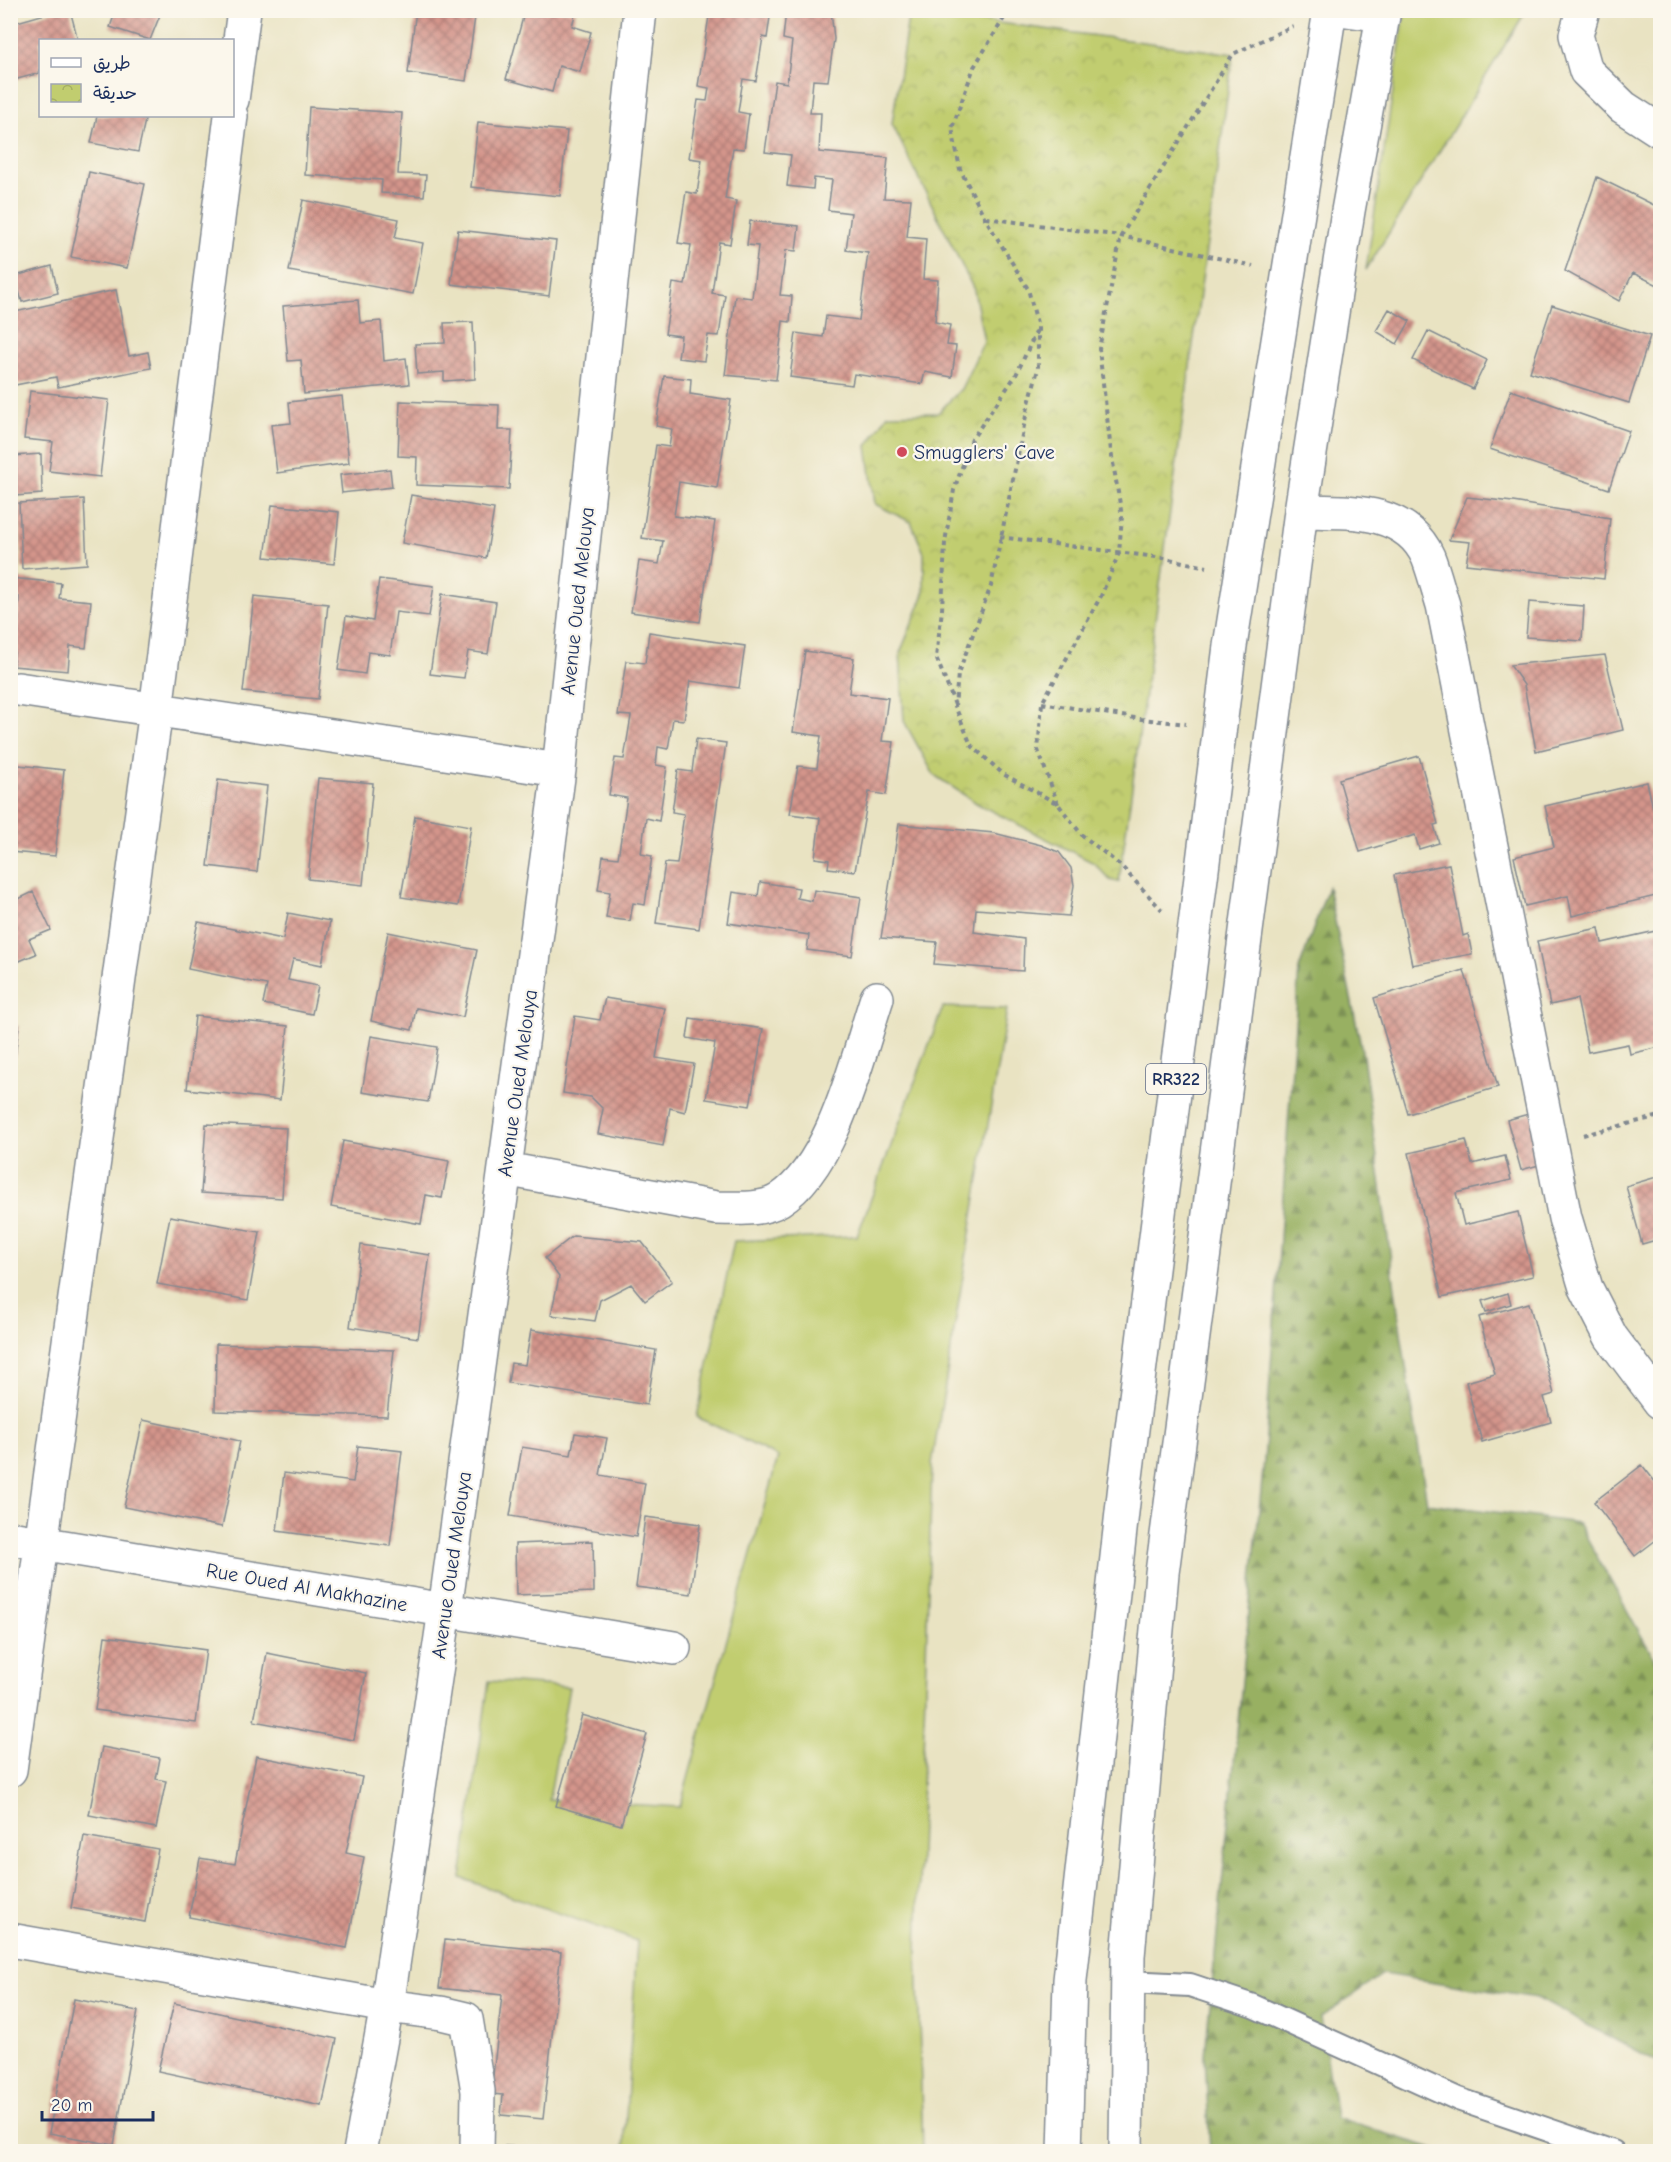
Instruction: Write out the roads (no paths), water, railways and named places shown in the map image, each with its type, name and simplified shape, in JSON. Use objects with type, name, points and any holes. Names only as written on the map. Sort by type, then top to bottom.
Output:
[{"type":"street","points":[[234,85],[244,10]]},
{"type":"street","name":"Avenue Oued Melouya","points":[[360,2151],[387,2006],[445,1611],[559,770],[640,10]]},
{"type":"street","name":"RR322","points":[[1065,2151],[1070,1980],[1125,1485],[1241,575],[1330,10]]},
{"type":"street","points":[[1346,10],[1384,13]]},
{"type":"street","points":[[1583,10],[1576,35],[1586,71],[1623,107],[1660,131]]},
{"type":"street","name":"RR322","points":[[1126,2151],[1127,1982],[1162,1573],[1300,511],[1347,212],[1384,13]]},
{"type":"street","points":[[10,1770],[156,710],[231,117]]},
{"type":"street","points":[[1300,511],[1355,512],[1387,519],[1409,531],[1427,555],[1443,605],[1565,1218],[1586,1288],[1611,1337],[1660,1402]]},
{"type":"street","points":[[18,689],[559,770]]},
{"type":"street","points":[[505,1169],[716,1208],[749,1209],[777,1201],[803,1180],[822,1151],[843,1100],[877,998]]},
{"type":"street","name":"Rue Oued Al Makhazine","points":[[10,1538],[674,1648]]},
{"type":"street","points":[[10,1940],[466,2019],[478,2091],[477,2151]]},
{"type":"lane","points":[[1127,1982],[1190,1985],[1253,2006],[1458,2099],[1613,2151]]},
{"type":"place","name":"Smugglers' Cave","points":[[902,452]]}]
